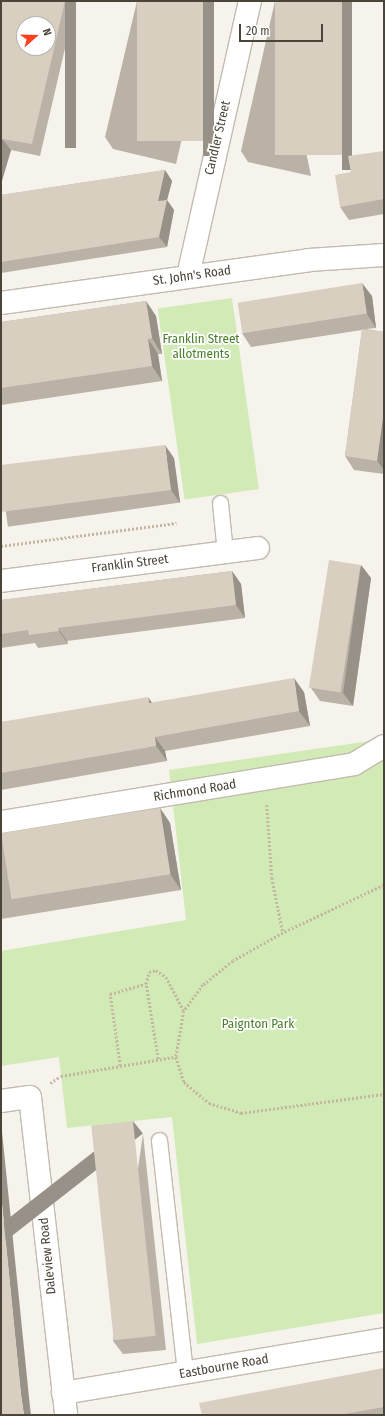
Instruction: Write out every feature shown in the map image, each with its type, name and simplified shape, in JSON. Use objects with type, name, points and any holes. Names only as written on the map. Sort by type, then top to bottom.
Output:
[{"type":"street","name":"Candler Street","points":[[188,276],[250,1]]},
{"type":"street","name":"St. John's Road","points":[[1,303],[309,260],[384,255]]},
{"type":"street","name":"Franklin Street","points":[[1,581],[258,548]]},
{"type":"street","name":"Richmond Road","points":[[1,822],[354,764],[384,746]]},
{"type":"street","points":[[1,1101],[30,1097]]},
{"type":"street","name":"Daleview Road","points":[[30,1097],[66,1415]]},
{"type":"street","name":"Eastbourne Road","points":[[63,1393],[384,1339]]},
{"type":"lane","points":[[220,503],[225,552]]},
{"type":"lane","points":[[160,1140],[185,1373]]},
{"type":"path","points":[[1,546],[176,523]]},
{"type":"path","points":[[264,780],[272,878],[283,933]]},
{"type":"path","points":[[384,885],[283,933],[233,961],[203,984],[184,1011],[176,1057],[184,1082],[208,1103],[241,1113],[384,1094]]},
{"type":"path","points":[[158,1059],[146,984],[149,972],[156,970],[162,972],[184,1011]]},
{"type":"path","points":[[120,1066],[110,994],[146,984]]},
{"type":"path","points":[[30,1097],[61,1076],[176,1057]]},
{"type":"green space","name":"Franklin Street allotments","points":[[232,298],[259,489],[185,500],[158,308]]},
{"type":"green space","name":"Paignton Park","points":[[384,739],[384,1313],[197,1344],[172,1117],[67,1128],[59,1057],[1,1066],[1,951],[186,920],[169,770]]},
{"type":"building","points":[[1,1],[65,1],[56,40],[56,16],[16,16],[16,56],[52,56],[32,144],[2,139],[1,143]]},
{"type":"building","points":[[137,1],[203,1],[203,141],[137,141]]},
{"type":"building","points":[[275,1],[342,1],[342,155],[275,155]]},
{"type":"building","points":[[384,151],[384,199],[340,207],[335,175],[351,172],[348,156]]},
{"type":"building","points":[[165,170],[158,201],[167,200],[159,237],[1,262],[1,195]]},
{"type":"building","points":[[362,283],[367,314],[242,333],[238,303]]},
{"type":"building","points":[[146,301],[152,338],[148,339],[152,366],[1,388],[1,322]]},
{"type":"building","points":[[362,329],[384,332],[384,410],[377,461],[345,456]]},
{"type":"building","points":[[165,445],[171,490],[1,512],[1,465]]},
{"type":"building","points":[[329,560],[361,565],[340,692],[309,687]]},
{"type":"building","points":[[232,571],[236,605],[58,628],[59,631],[29,635],[28,630],[1,634],[1,600]]},
{"type":"building","points":[[294,678],[299,711],[155,737],[156,746],[1,773],[1,722],[148,697],[149,703]]},
{"type":"building","points":[[160,808],[170,874],[11,899],[1,833]]},
{"type":"building","points":[[133,1121],[156,1336],[114,1340],[91,1125]]},
{"type":"building","points":[[1,1194],[21,1395],[24,1415],[1,1415]]},
{"type":"building","points":[[384,1368],[384,1407],[339,1415],[202,1415],[199,1403]]}]
